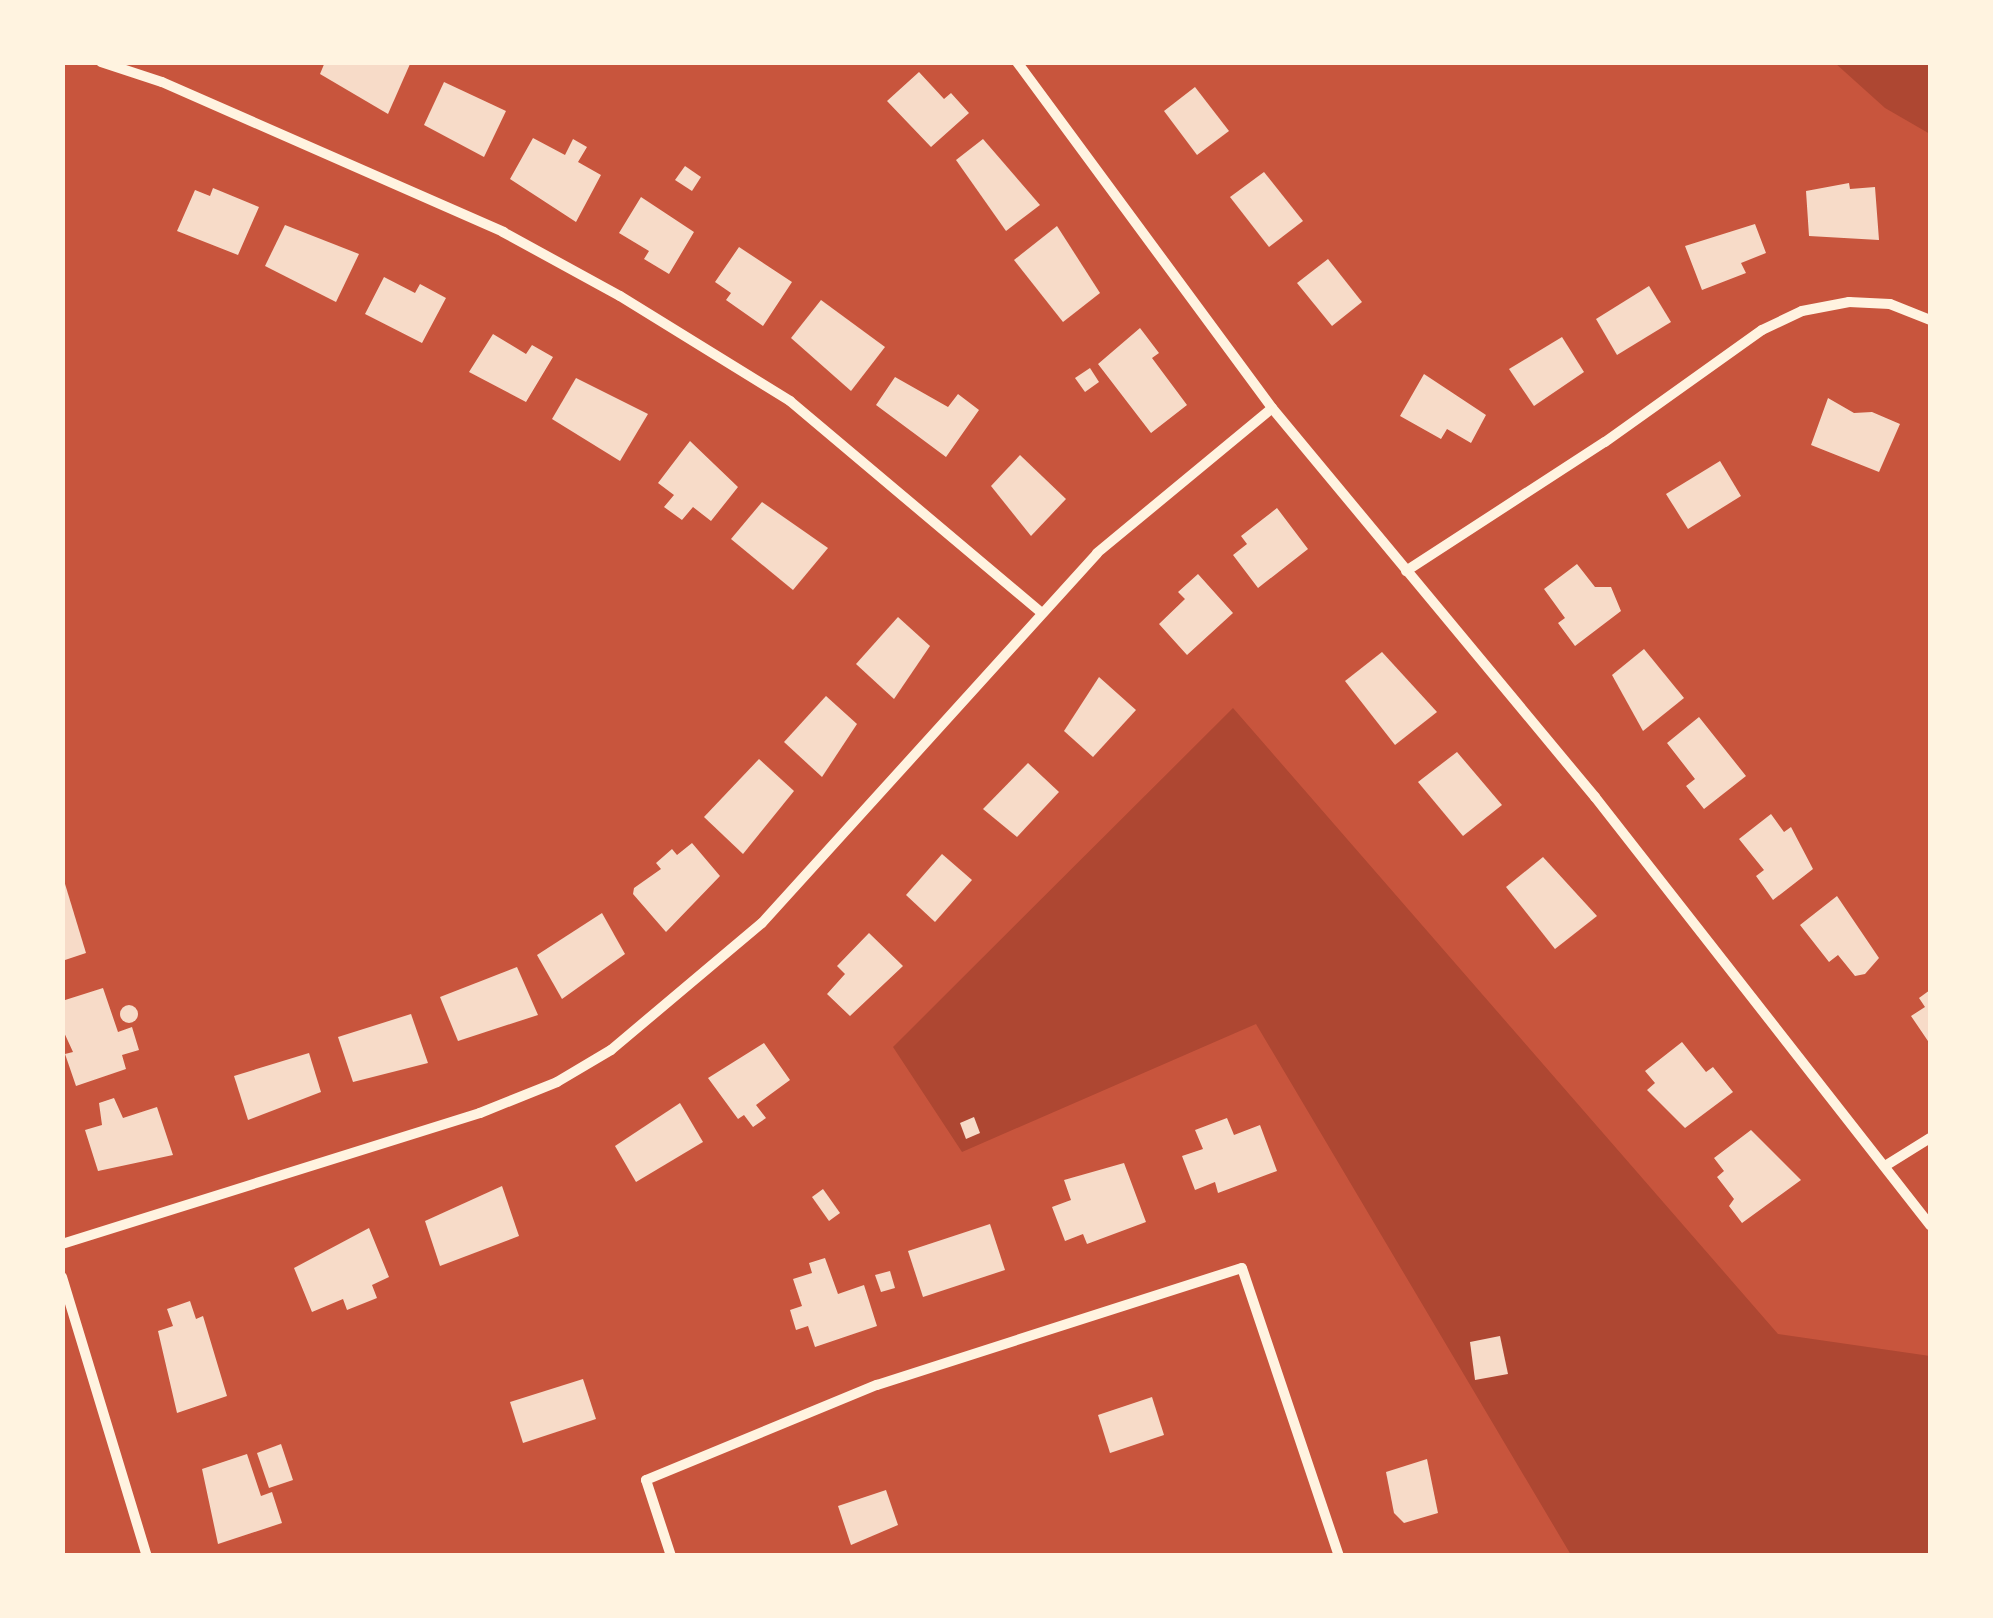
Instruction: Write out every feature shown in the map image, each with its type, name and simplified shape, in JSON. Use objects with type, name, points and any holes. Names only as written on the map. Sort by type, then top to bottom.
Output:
[{"type":"street","points":[[101,62],[162,82],[502,232],[620,296],[790,402],[1040,612]]},
{"type":"street","points":[[1016,62],[1272,408],[1595,797],[1930,1225]]},
{"type":"street","points":[[1406,571],[1605,442],[1762,330],[1802,311],[1849,302],[1890,304],[1930,320]]},
{"type":"street","points":[[62,1244],[480,1113],[556,1082],[610,1050],[762,922],[1097,553],[1272,408]]},
{"type":"street","points":[[1885,1166],[1930,1138]]},
{"type":"street","points":[[671,1556],[646,1480],[877,1385],[1242,1268],[1339,1556]]},
{"type":"street","points":[[62,1277],[147,1556]]},
{"type":"shaded area","points":[[1835,63],[1930,63],[1930,134],[1885,108]]},
{"type":"shaded area","points":[[1233,708],[1778,1334],[1930,1356],[1930,1555],[1571,1555],[1256,1024],[962,1152],[893,1047]]},
{"type":"building","points":[[325,62],[410,64],[388,114],[320,74]]},
{"type":"building","points":[[919,72],[944,99],[951,93],[969,113],[931,147],[887,101]]},
{"type":"building","points":[[444,82],[506,111],[484,157],[424,125]]},
{"type":"building","points":[[1195,87],[1229,131],[1197,155],[1164,111]]},
{"type":"building","points":[[533,138],[565,155],[573,139],[587,147],[578,162],[601,175],[576,222],[510,179]]},
{"type":"building","points":[[983,139],[1040,205],[1006,231],[956,160]]},
{"type":"building","points":[[685,166],[701,177],[692,191],[675,180]]},
{"type":"building","points":[[1264,172],[1303,221],[1269,247],[1230,197]]},
{"type":"building","points":[[1849,183],[1850,189],[1875,187],[1879,240],[1809,236],[1806,191]]},
{"type":"building","points":[[213,188],[259,207],[238,255],[177,231],[195,190],[210,196]]},
{"type":"building","points":[[641,197],[694,232],[669,274],[644,259],[649,251],[619,233]]},
{"type":"building","points":[[1755,224],[1766,253],[1741,263],[1746,273],[1702,290],[1685,246]]},
{"type":"building","points":[[285,225],[359,254],[336,302],[265,266]]},
{"type":"building","points":[[1057,226],[1100,293],[1063,322],[1014,260]]},
{"type":"building","points":[[739,247],[792,282],[763,326],[726,300],[731,293],[715,282]]},
{"type":"building","points":[[1328,259],[1362,302],[1332,326],[1297,283]]},
{"type":"building","points":[[384,277],[415,293],[420,284],[446,298],[422,343],[365,314]]},
{"type":"building","points":[[1649,286],[1671,322],[1617,355],[1596,319]]},
{"type":"building","points":[[821,300],[885,347],[851,391],[791,338]]},
{"type":"building","points":[[1140,328],[1159,353],[1152,358],[1187,405],[1151,433],[1098,364]]},
{"type":"building","points":[[493,334],[526,354],[532,345],[553,357],[526,402],[469,372]]},
{"type":"building","points":[[1562,337],[1584,372],[1534,406],[1509,369]]},
{"type":"building","points":[[1090,368],[1099,382],[1085,392],[1075,378]]},
{"type":"building","points":[[1424,374],[1486,415],[1471,443],[1447,429],[1441,439],[1400,416]]},
{"type":"building","points":[[895,377],[948,407],[958,394],[979,410],[946,457],[876,405]]},
{"type":"building","points":[[576,378],[648,414],[620,461],[552,419]]},
{"type":"building","points":[[1828,398],[1854,413],[1872,412],[1900,424],[1879,472],[1811,445]]},
{"type":"building","points":[[690,441],[738,487],[711,521],[693,507],[682,520],[664,507],[674,495],[658,483]]},
{"type":"building","points":[[1020,455],[1066,499],[1031,536],[991,486]]},
{"type":"building","points":[[1720,461],[1741,496],[1688,529],[1666,494]]},
{"type":"building","points":[[762,502],[828,548],[793,590],[731,539]]},
{"type":"building","points":[[1277,508],[1308,549],[1258,588],[1233,555],[1247,544],[1241,536]]},
{"type":"building","points":[[1577,564],[1595,587],[1611,587],[1621,611],[1575,646],[1558,623],[1565,618],[1544,589]]},
{"type":"building","points":[[1198,574],[1233,613],[1187,655],[1159,624],[1185,599],[1178,592]]},
{"type":"building","points":[[898,617],[930,646],[894,699],[856,664]]},
{"type":"building","points":[[1644,649],[1684,698],[1643,731],[1612,675]]},
{"type":"building","points":[[1382,652],[1437,712],[1395,745],[1345,681]]},
{"type":"building","points":[[1099,677],[1136,710],[1093,757],[1064,731]]},
{"type":"building","points":[[826,696],[857,724],[822,777],[784,742]]},
{"type":"building","points":[[1699,717],[1746,776],[1704,809],[1686,786],[1695,779],[1667,743]]},
{"type":"building","points":[[1457,752],[1502,805],[1463,836],[1418,782]]},
{"type":"building","points":[[759,759],[794,791],[743,854],[704,817]]},
{"type":"building","points":[[1028,763],[1059,792],[1017,837],[983,809]]},
{"type":"building","points":[[1771,814],[1784,832],[1791,827],[1813,869],[1773,900],[1756,876],[1764,870],[1739,839]]},
{"type":"building","points":[[692,843],[720,876],[666,932],[633,894],[634,888],[661,869],[656,863],[672,849],[677,855]]},
{"type":"building","points":[[942,854],[972,880],[935,922],[906,895]]},
{"type":"building","points":[[1543,857],[1597,916],[1555,949],[1506,887]]},
{"type":"building","points":[[62,874],[86,953],[62,961]]},
{"type":"building","points":[[1837,896],[1879,958],[1865,974],[1855,976],[1838,955],[1829,962],[1800,925]]},
{"type":"building","points":[[602,913],[625,954],[562,999],[537,955]]},
{"type":"building","points":[[869,933],[903,966],[850,1016],[827,994],[845,974],[837,966]]},
{"type":"building","points":[[517,967],[538,1015],[458,1041],[440,997]]},
{"type":"building","points":[[103,988],[118,1032],[132,1027],[139,1050],[122,1055],[126,1069],[76,1086],[65,1054],[73,1052],[62,1028],[62,1001]]},
{"type":"building","points":[[1930,990],[1930,1044],[1911,1016],[1925,1007],[1919,998]]},
{"type":"building","points":[[129,1005],[136,1007],[136,1021],[129,1023],[122,1021],[120,1014],[122,1007]]},
{"type":"building","points":[[411,1014],[428,1063],[353,1082],[338,1037]]},
{"type":"building","points":[[1682,1042],[1706,1072],[1713,1067],[1733,1092],[1685,1128],[1647,1090],[1655,1083],[1645,1071]]},
{"type":"building","points":[[764,1043],[790,1080],[756,1105],[766,1118],[753,1127],[744,1115],[738,1119],[708,1078]]},
{"type":"building","points":[[309,1053],[321,1092],[248,1120],[234,1076]]},
{"type":"building","points":[[114,1098],[123,1118],[157,1107],[173,1155],[98,1171],[85,1130],[102,1125],[99,1103]]},
{"type":"building","points":[[680,1103],[703,1142],[636,1182],[615,1146]]},
{"type":"building","points":[[974,1117],[980,1133],[966,1139],[960,1123]]},
{"type":"building","points":[[1227,1118],[1234,1135],[1260,1125],[1277,1171],[1218,1193],[1215,1182],[1195,1190],[1182,1156],[1203,1149],[1195,1130]]},
{"type":"building","points":[[1751,1130],[1801,1180],[1742,1223],[1729,1206],[1734,1199],[1717,1177],[1724,1171],[1714,1158]]},
{"type":"building","points":[[1124,1163],[1146,1222],[1087,1244],[1083,1234],[1065,1241],[1052,1207],[1071,1200],[1064,1180]]},
{"type":"building","points":[[502,1186],[519,1236],[440,1266],[425,1221]]},
{"type":"building","points":[[823,1189],[840,1213],[829,1221],[812,1197]]},
{"type":"building","points":[[990,1224],[1005,1270],[923,1297],[908,1251]]},
{"type":"building","points":[[369,1228],[389,1277],[372,1285],[377,1298],[347,1310],[343,1299],[312,1312],[294,1268]]},
{"type":"building","points":[[825,1258],[838,1294],[864,1285],[877,1326],[815,1347],[808,1326],[796,1330],[790,1310],[802,1306],[793,1279],[812,1273],[809,1263]]},
{"type":"building","points":[[890,1271],[895,1288],[881,1292],[875,1275]]},
{"type":"building","points":[[190,1301],[196,1319],[203,1316],[227,1396],[177,1413],[158,1331],[173,1326],[167,1309]]},
{"type":"building","points":[[1500,1336],[1508,1374],[1475,1380],[1470,1342]]},
{"type":"building","points":[[583,1379],[596,1419],[523,1443],[510,1402]]},
{"type":"building","points":[[1152,1397],[1164,1435],[1110,1453],[1098,1415]]},
{"type":"building","points":[[281,1444],[293,1480],[269,1488],[257,1453]]},
{"type":"building","points":[[247,1454],[261,1496],[272,1492],[282,1523],[218,1544],[202,1469]]},
{"type":"building","points":[[1427,1459],[1438,1513],[1404,1523],[1394,1513],[1386,1472]]},
{"type":"building","points":[[886,1490],[898,1525],[851,1545],[838,1506]]}]
